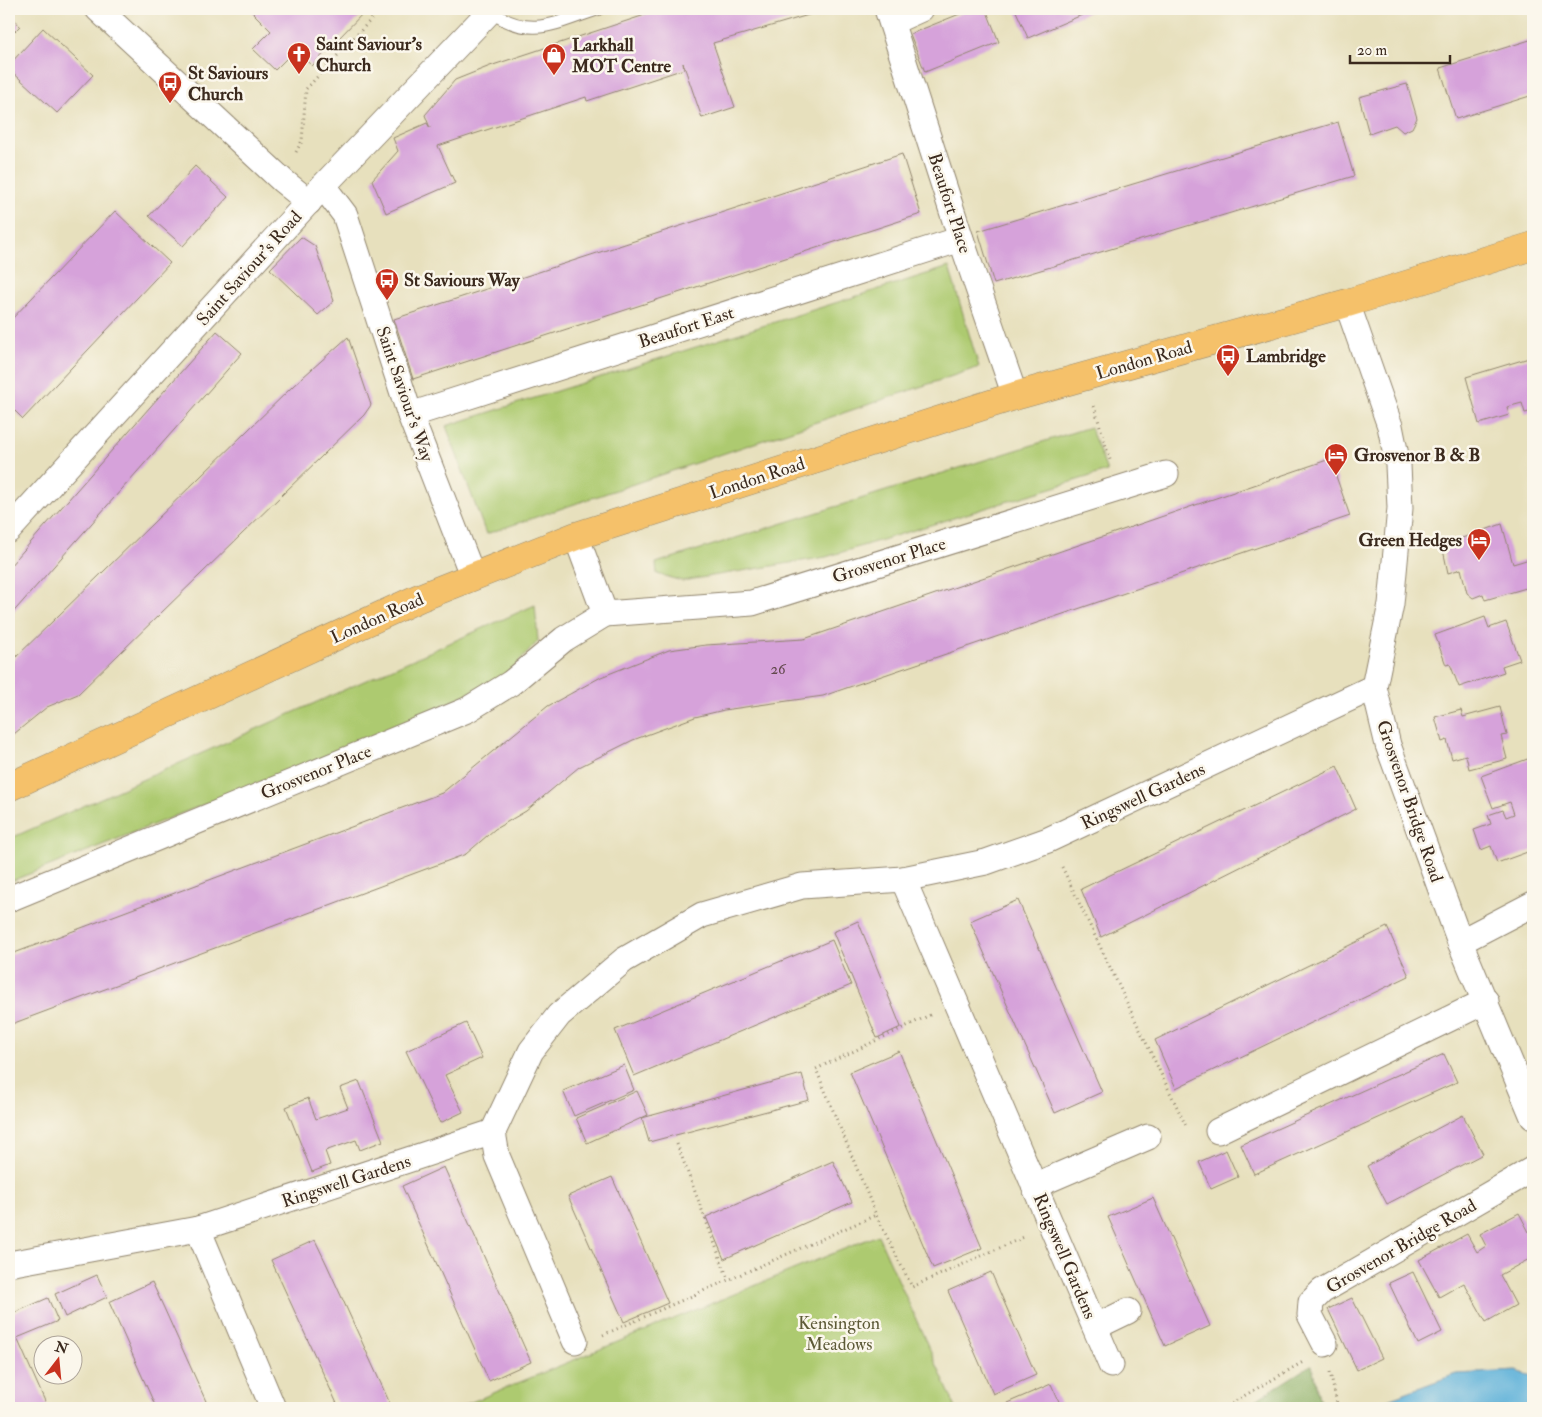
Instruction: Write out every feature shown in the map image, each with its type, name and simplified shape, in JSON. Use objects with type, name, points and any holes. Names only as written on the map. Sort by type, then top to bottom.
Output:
[{"type":"highway","name":"London Road","points":[[9,787],[419,598],[576,536],[1015,396],[1347,303],[1533,246]]},
{"type":"street","name":"Saint Saviour's Way","points":[[98,9],[283,181],[316,194],[345,215],[410,415],[474,577]]},
{"type":"street","points":[[890,16],[921,9]]},
{"type":"street","name":"Saint Saviour's Road","points":[[9,530],[316,194],[491,10]]},
{"type":"street","name":"Beaufort Place","points":[[890,16],[1015,396]]},
{"type":"street","name":"Beaufort East","points":[[410,415],[962,239]]},
{"type":"street","name":"Grosvenor Bridge Road","points":[[1347,303],[1390,426],[1398,465],[1400,508],[1391,604],[1374,687],[1388,745],[1460,942],[1533,1117]]},
{"type":"street","name":"Grosvenor Place","points":[[9,899],[467,710],[511,683],[564,639],[605,614],[752,603],[1166,474]]},
{"type":"street","points":[[576,536],[605,614]]},
{"type":"street","name":"Ringswell Gardens","points":[[9,1264],[198,1229],[493,1132],[537,1044],[559,1015],[624,960],[702,915],[802,886],[903,879],[986,862],[1048,840],[1374,687]]},
{"type":"street","name":"Ringswell Gardens","points":[[903,879],[1111,1364]]},
{"type":"street","points":[[1460,942],[1533,904]]},
{"type":"street","points":[[1218,1131],[1486,1002]]},
{"type":"street","points":[[493,1132],[497,1156],[575,1341]]},
{"type":"street","name":"Ringswell Gardens","points":[[1034,1186],[1148,1137]]},
{"type":"street","name":"Grosvenor Bridge Road","points":[[1326,1347],[1310,1314],[1311,1302],[1322,1291],[1533,1168]]},
{"type":"street","points":[[198,1229],[273,1408]]},
{"type":"street","name":"Ringswell Gardens","points":[[1095,1327],[1128,1311]]},
{"type":"lane","points":[[491,10],[507,23],[527,28],[550,25],[598,9]]},
{"type":"path","points":[[302,141],[306,89],[381,9]]},
{"type":"path","points":[[1085,376],[1119,489]]},
{"type":"path","points":[[1048,840],[1186,1126]]},
{"type":"path","points":[[956,1003],[816,1069],[876,1215],[912,1287],[1052,1225]]},
{"type":"path","points":[[1148,1137],[1186,1126],[1218,1131]]},
{"type":"path","points":[[677,1144],[728,1279]]},
{"type":"path","points":[[575,1341],[601,1336],[876,1215]]},
{"type":"path","points":[[1223,1408],[1326,1347],[1338,1408]]},
{"type":"green space","points":[[949,267],[979,367],[486,534],[446,426]]},
{"type":"green space","points":[[1090,427],[1107,471],[826,557],[682,581],[657,574],[656,563]]},
{"type":"green space","points":[[535,605],[538,641],[508,674],[399,727],[9,882],[9,839]]},
{"type":"green space","name":"Kensington Meadows","points":[[878,1235],[956,1408],[457,1408]]},
{"type":"green space","points":[[1311,1365],[1321,1408],[1243,1408]]},
{"type":"water","points":[[1516,1371],[1533,1376],[1533,1408],[1375,1408],[1388,1399],[1456,1374]]},
{"type":"building","points":[[255,9],[367,9],[312,66],[295,50],[275,70],[253,49],[271,31],[252,12]]},
{"type":"building","points":[[663,9],[829,9],[713,43],[735,107],[702,118],[683,63],[684,69],[587,101],[586,97],[438,146],[455,183],[386,213],[372,180],[398,151],[393,138],[427,123],[430,128],[425,115],[455,80],[490,66]]},
{"type":"building","points":[[972,9],[986,9],[999,42],[925,72],[910,34]]},
{"type":"building","points":[[1015,9],[1096,9],[1028,38]]},
{"type":"building","points":[[9,14],[20,26],[9,37]]},
{"type":"building","points":[[43,28],[93,75],[57,113],[9,69],[9,65]]},
{"type":"building","points":[[1533,39],[1533,95],[1456,119],[1440,68]]},
{"type":"building","points":[[1407,84],[1417,118],[1412,128],[1403,132],[1395,125],[1369,134],[1359,97]]},
{"type":"building","points":[[1338,122],[1354,176],[994,284],[978,231]]},
{"type":"building","points":[[902,154],[921,214],[413,379],[394,319]]},
{"type":"building","points":[[195,166],[228,197],[183,246],[149,216]]},
{"type":"building","points":[[115,211],[170,263],[23,419],[9,405],[9,322]]},
{"type":"building","points":[[301,237],[315,246],[334,301],[318,315],[270,269]]},
{"type":"building","points":[[217,331],[242,353],[9,617],[9,567]]},
{"type":"building","points":[[348,337],[371,405],[364,415],[78,694],[47,707],[9,738],[9,664],[294,385]]},
{"type":"building","points":[[1529,358],[1533,372],[1533,411],[1525,413],[1522,403],[1507,407],[1509,415],[1479,424],[1466,377]]},
{"type":"building","points":[[1330,459],[1350,516],[823,696],[724,710],[695,717],[633,740],[579,767],[526,811],[495,829],[466,854],[9,1025],[9,955],[442,793],[548,706],[601,677],[669,650],[706,645],[804,639]]},
{"type":"building","name":"Green Hedges","points":[[1502,524],[1513,564],[1533,558],[1533,586],[1485,600],[1483,594],[1473,598],[1467,593],[1461,569],[1448,573],[1442,545]]},
{"type":"building","points":[[1485,617],[1489,628],[1506,622],[1520,660],[1502,666],[1504,672],[1459,687],[1450,664],[1446,665],[1435,635]]},
{"type":"building","points":[[1500,707],[1507,735],[1501,736],[1507,759],[1469,769],[1466,755],[1452,759],[1447,740],[1442,742],[1435,717],[1461,710],[1463,717]]},
{"type":"building","points":[[1533,757],[1533,850],[1497,863],[1491,846],[1481,850],[1474,830],[1491,824],[1488,815],[1503,810],[1506,817],[1514,814],[1510,802],[1493,808],[1481,776]]},
{"type":"building","points":[[1337,766],[1356,809],[1101,937],[1081,889]]},
{"type":"building","points":[[1018,900],[1102,1092],[1055,1113],[970,921]]},
{"type":"building","points":[[858,921],[901,1027],[877,1038],[833,932]]},
{"type":"building","points":[[1387,927],[1409,976],[1176,1088],[1155,1040]]},
{"type":"building","points":[[832,940],[851,985],[634,1076],[615,1030]]},
{"type":"building","points":[[466,1023],[482,1058],[445,1075],[463,1112],[440,1123],[406,1051]]},
{"type":"building","points":[[899,1051],[982,1248],[933,1268],[850,1072]]},
{"type":"building","points":[[1444,1054],[1457,1082],[1254,1174],[1241,1145]]},
{"type":"building","points":[[624,1065],[634,1090],[574,1116],[563,1091]]},
{"type":"building","points":[[802,1074],[809,1100],[649,1142],[642,1118]]},
{"type":"building","points":[[359,1081],[383,1141],[360,1150],[356,1140],[325,1151],[330,1165],[312,1172],[286,1107],[308,1098],[316,1119],[348,1108],[340,1088]]},
{"type":"building","points":[[637,1091],[648,1115],[587,1143],[576,1118]]},
{"type":"building","points":[[1463,1115],[1483,1154],[1387,1204],[1367,1166]]},
{"type":"building","points":[[1226,1150],[1238,1177],[1211,1189],[1199,1162]]},
{"type":"building","points":[[833,1161],[852,1202],[724,1259],[706,1217]]},
{"type":"building","points":[[444,1167],[531,1362],[489,1381],[402,1186]]},
{"type":"building","points":[[612,1177],[668,1303],[624,1322],[568,1196]]},
{"type":"building","points":[[1153,1198],[1210,1326],[1165,1346],[1108,1217]]},
{"type":"building","points":[[1519,1213],[1529,1232],[1533,1230],[1533,1257],[1500,1275],[1516,1305],[1486,1322],[1464,1283],[1439,1297],[1419,1260],[1467,1234],[1477,1252],[1486,1246],[1480,1234]]},
{"type":"building","points":[[315,1240],[392,1408],[339,1408],[271,1260]]},
{"type":"building","points":[[991,1272],[1036,1375],[993,1394],[948,1291]]},
{"type":"building","points":[[1413,1272],[1442,1332],[1418,1344],[1389,1283]]},
{"type":"building","points":[[97,1275],[107,1297],[65,1317],[55,1294]]},
{"type":"building","points":[[152,1282],[209,1408],[156,1408],[109,1302]]},
{"type":"building","points":[[48,1298],[58,1321],[17,1338],[32,1372],[32,1384],[37,1384],[48,1408],[9,1408],[9,1342],[14,1340],[9,1329],[9,1315]]},
{"type":"building","points":[[1352,1298],[1382,1358],[1357,1370],[1328,1309]]},
{"type":"building","points":[[1051,1384],[1062,1408],[1009,1408],[1007,1403]]},
{"type":"place","name":"Saint Saviour's Church","points":[[299,75]]},
{"type":"place","name":"Larkhall MOT Centre","points":[[554,76]]},
{"type":"place","name":"St Saviours Church","points":[[170,104]]},
{"type":"place","name":"St Saviours Way","points":[[387,301]]},
{"type":"place","name":"Lambridge","points":[[1228,377]]},
{"type":"place","name":"Grosvenor B & B","points":[[1336,476]]},
{"type":"place","name":"Green Hedges","points":[[1479,561]]}]
